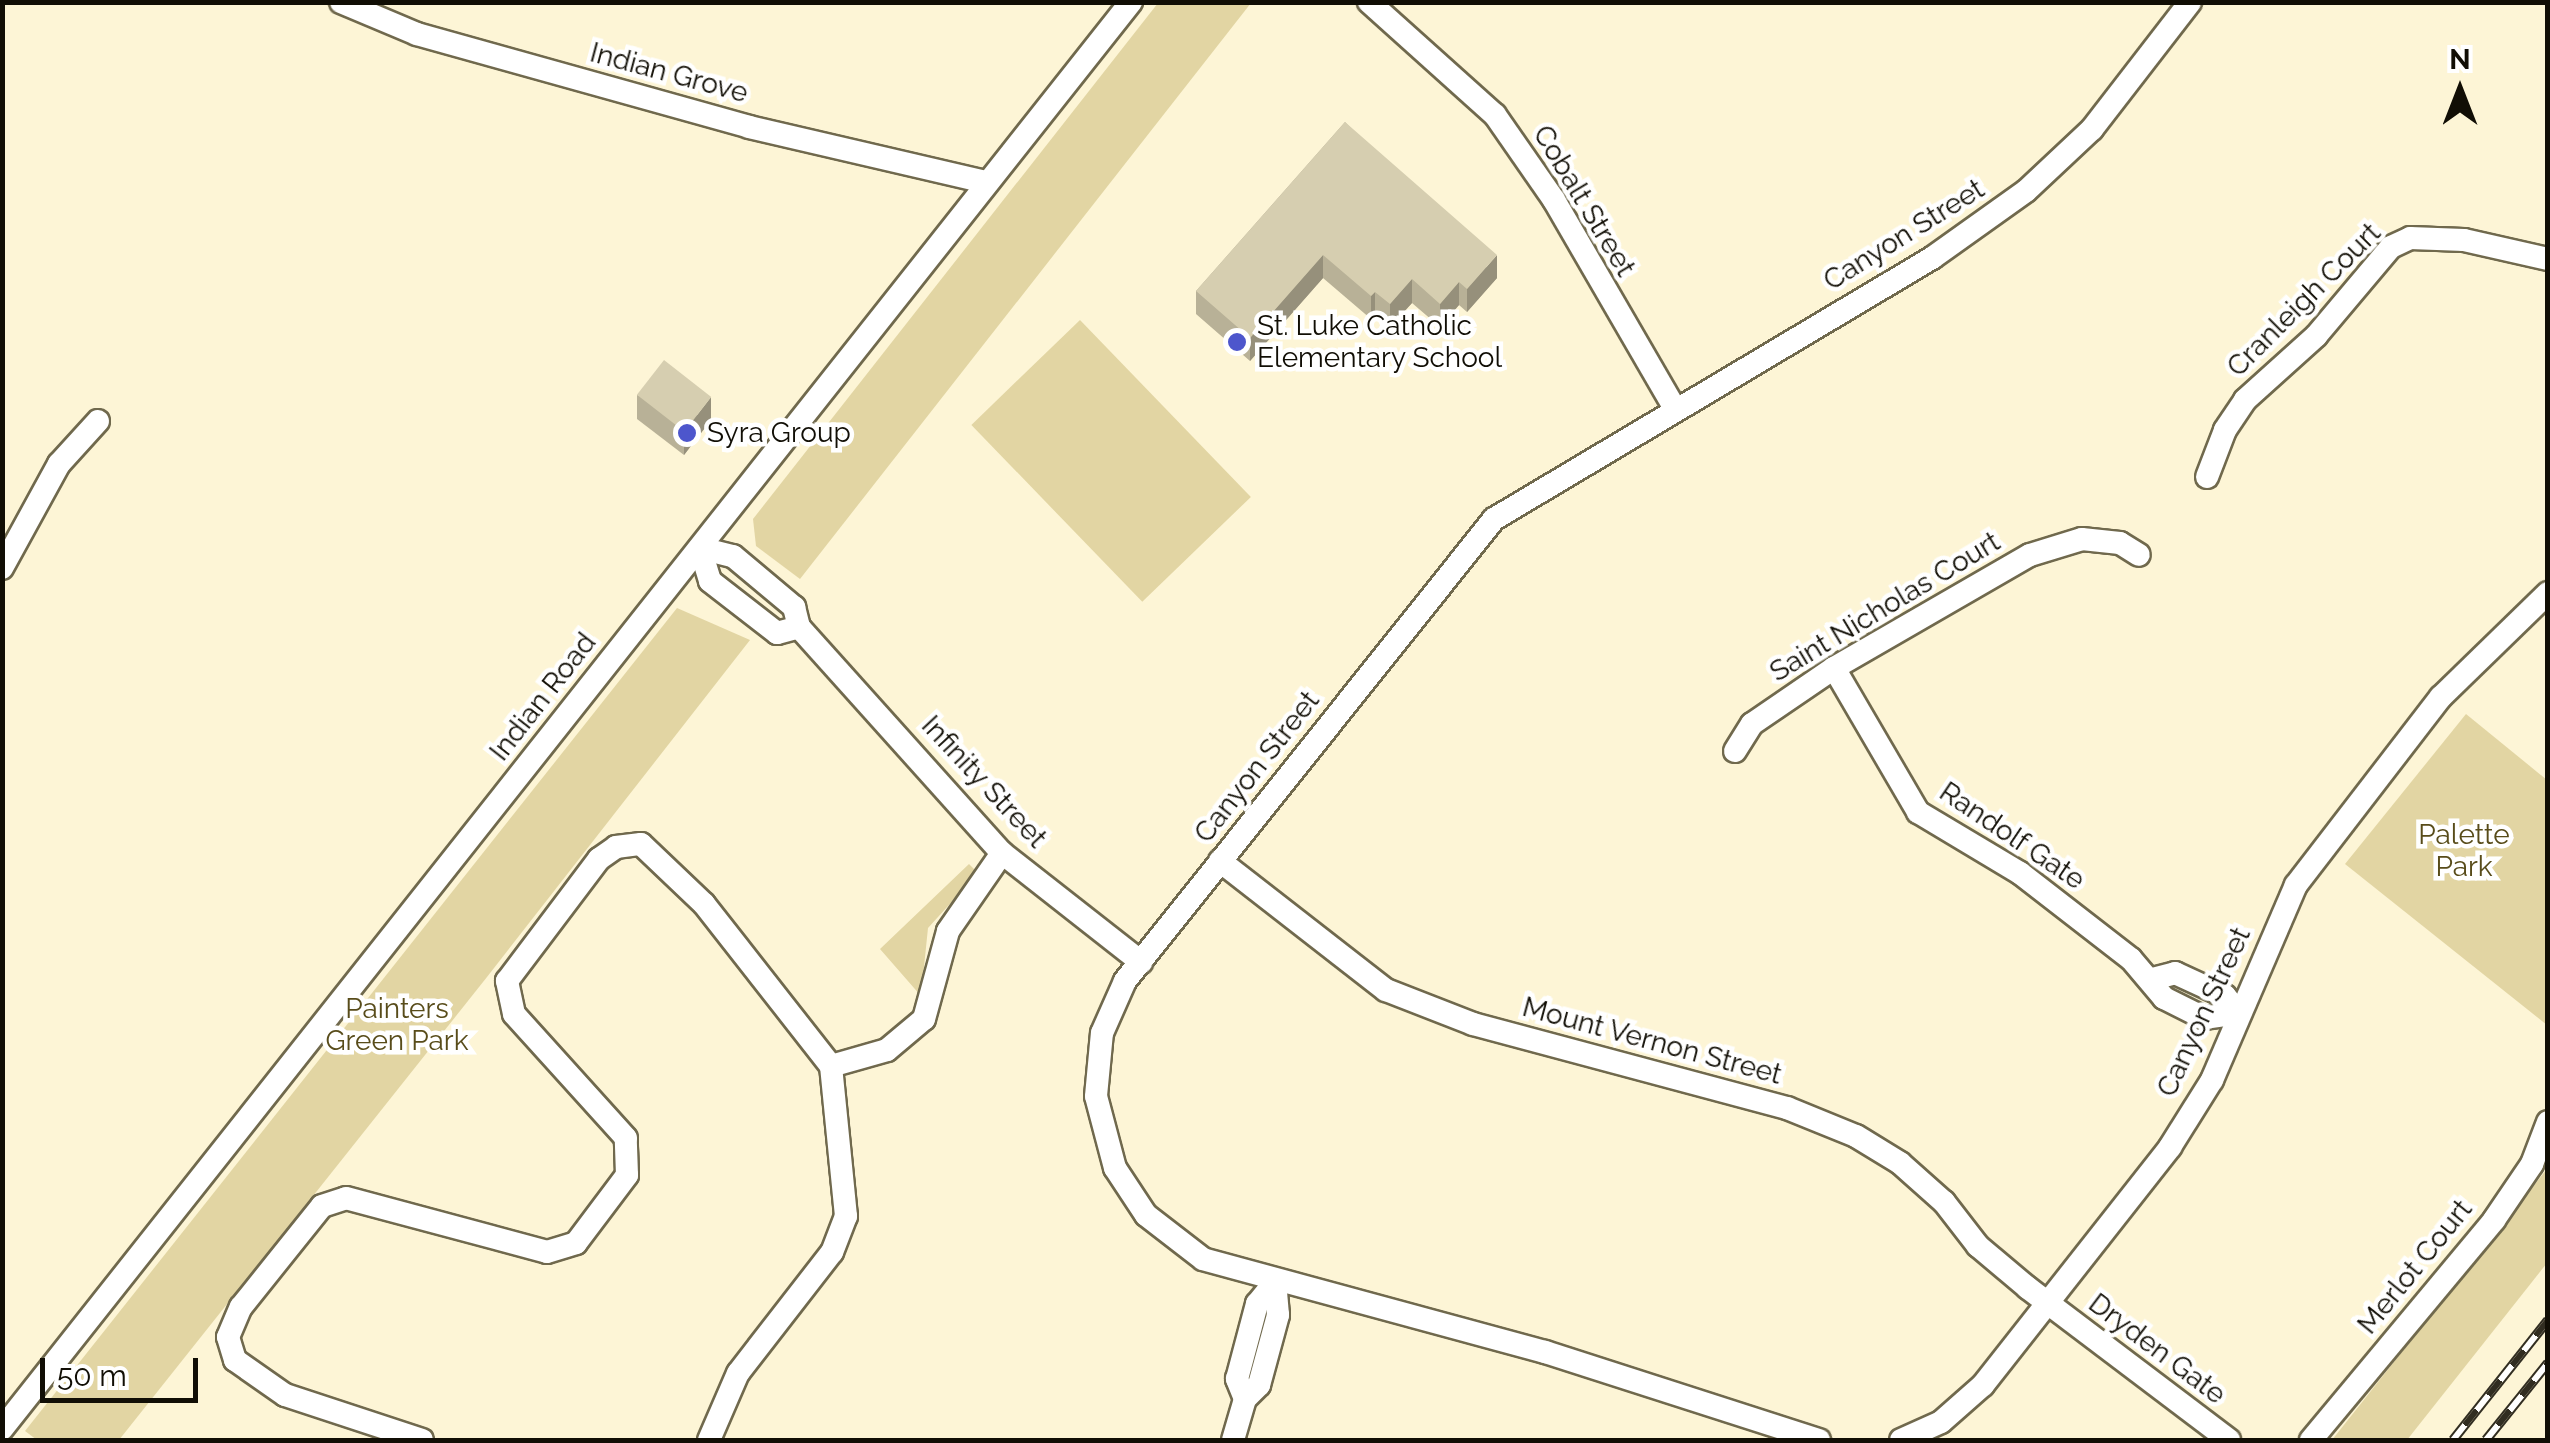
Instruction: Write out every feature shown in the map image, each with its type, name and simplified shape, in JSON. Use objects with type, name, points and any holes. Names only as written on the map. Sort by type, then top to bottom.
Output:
[{"type":"street","name":"Indian Grove","points":[[341,2],[454,44],[749,126],[986,182]]},
{"type":"street","name":"Indian Road","points":[[2,1429],[1130,2]]},
{"type":"street","name":"Canyon Street","points":[[1819,1440],[1545,1352],[1275,1282],[1203,1259],[1170,1238],[1131,1198],[1114,1168],[1102,1136],[1096,1061],[1112,1006],[1140,962],[1494,519],[1674,406],[1932,258],[2026,192],[2092,129],[2190,2]]},
{"type":"street","name":"Cobalt Street","points":[[1372,3],[1495,115],[1554,200],[1674,406]]},
{"type":"street","name":"Cranleigh Court","points":[[2207,477],[2225,430],[2245,400],[2316,336],[2391,247],[2410,238],[2464,240],[2548,260]]},
{"type":"street","points":[[2,568],[58,464],[98,421]]},
{"type":"street","name":"Saint Nicholas Court","points":[[1734,751],[1752,724],[1834,668],[2030,555],[2082,539],[2120,543],[2139,555]]},
{"type":"street","name":"Infinity Street","points":[[700,548],[733,556],[794,607],[799,626],[1002,853],[1140,962]]},
{"type":"street","points":[[700,548],[710,581],[777,633],[799,626]]},
{"type":"street","name":"Canyon Street","points":[[1901,1440],[1941,1422],[1982,1385],[2170,1147],[2212,1080],[2296,886],[2441,697],[2548,593]]},
{"type":"street","name":"Randolf Gate","points":[[1834,668],[1918,812],[2020,873],[2153,979],[2175,973],[2225,996],[2239,1013]]},
{"type":"street","points":[[422,1440],[284,1395],[235,1360],[228,1338],[242,1308],[322,1206],[346,1198],[547,1252],[576,1242],[627,1174],[626,1138],[514,1014],[507,980],[598,859],[616,847],[641,844],[657,854],[831,1066],[846,1216],[832,1252],[738,1374],[709,1440]]},
{"type":"street","points":[[831,1066],[887,1050],[924,1020],[948,931],[1002,853]]},
{"type":"street","name":"Mount Vernon Street","points":[[1220,862],[1386,990],[1473,1024],[1787,1108],[1856,1136],[1900,1162],[1944,1202],[1978,1246],[2049,1305]]},
{"type":"street","name":"Merlot Court","points":[[2312,1440],[2494,1220],[2532,1164],[2548,1122]]},
{"type":"street","points":[[1233,1440],[1245,1399],[1259,1385],[1278,1315],[1275,1282]]},
{"type":"street","name":"Dryden Gate","points":[[2049,1305],[2229,1440]]},
{"type":"green space","points":[[1158,3],[1251,3],[800,579],[756,546],[753,519]]},
{"type":"green space","points":[[1080,320],[1251,497],[1142,602],[971,425]]},
{"type":"green space","name":"Painters Green Park","points":[[677,608],[750,640],[487,977],[119,1440],[37,1440],[25,1431]]},
{"type":"green space","name":"Palette Park","points":[[2466,714],[2547,780],[2547,1025],[2345,864]]},
{"type":"green space","points":[[969,864],[978,873],[928,928],[921,996],[880,949]]},
{"type":"green space","points":[[2547,1169],[2547,1263],[2407,1440],[2332,1440]]},
{"type":"building","points":[[1345,122],[1497,255],[1467,289],[1459,282],[1440,304],[1412,279],[1390,304],[1375,292],[1371,296],[1323,255],[1250,338],[1196,291]]},
{"type":"building","points":[[664,360],[711,397],[684,432],[637,395]]},
{"type":"railway","points":[[2453,1440],[2548,1320]]},
{"type":"railway","points":[[2486,1440],[2548,1363]]},
{"type":"place","name":"St. Luke Catholic Elementary School","points":[[1237,342]]},
{"type":"place","name":"Syra Group","points":[[687,433]]}]
